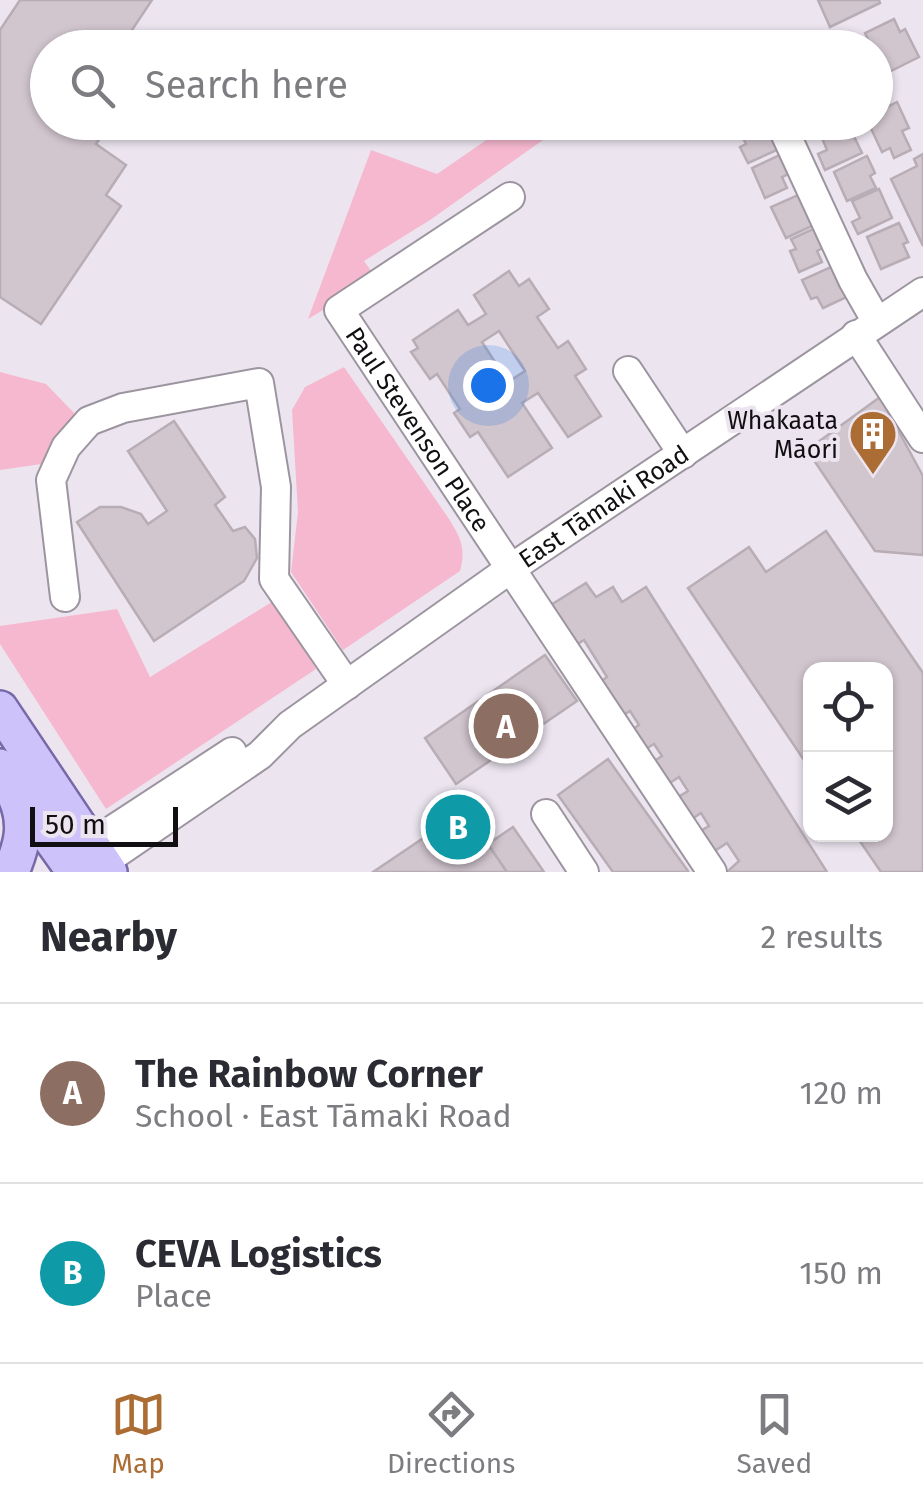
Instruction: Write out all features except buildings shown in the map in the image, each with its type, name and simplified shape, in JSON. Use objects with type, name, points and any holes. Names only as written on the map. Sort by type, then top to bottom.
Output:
[{"type":"main road","points":[[0,709],[84,865]]},
{"type":"main road","points":[[5,774],[84,865]]},
{"type":"main road","points":[[5,774],[24,823],[24,840],[11,872]]},
{"type":"street","points":[[788,140],[854,280],[867,328],[923,438]]},
{"type":"street","name":"Paul Stevenson Place","points":[[510,197],[338,310],[510,569]]},
{"type":"street","name":"East Tāmaki Road","points":[[84,865],[250,740],[290,725],[510,569],[923,292]]},
{"type":"street","points":[[628,371],[684,454]]},
{"type":"street","points":[[65,597],[51,480],[66,447],[89,421],[123,408],[259,383],[276,487],[274,579],[347,685]]},
{"type":"street","points":[[510,569],[712,872]]},
{"type":"street","points":[[546,814],[584,872]]},
{"type":"shaded area","points":[[486,140],[543,140],[364,261],[376,278],[308,319],[371,150],[437,174]]},
{"type":"shaded area","points":[[344,367],[449,519],[459,538],[462,556],[460,571],[343,650],[291,572],[298,512],[292,410],[305,387]]},
{"type":"shaded area","points":[[0,372],[46,384],[77,416],[49,463],[0,470]]},
{"type":"shaded area","points":[[275,600],[316,669],[106,809],[0,644],[0,626],[117,609],[150,677]]},
{"type":"place","name":"Whakaata Māori","points":[[873,476]]},
{"type":"place","name":"The Rainbow Corner","points":[[506,726]]},
{"type":"place","name":"CEVA Logistics","points":[[458,827]]}]
